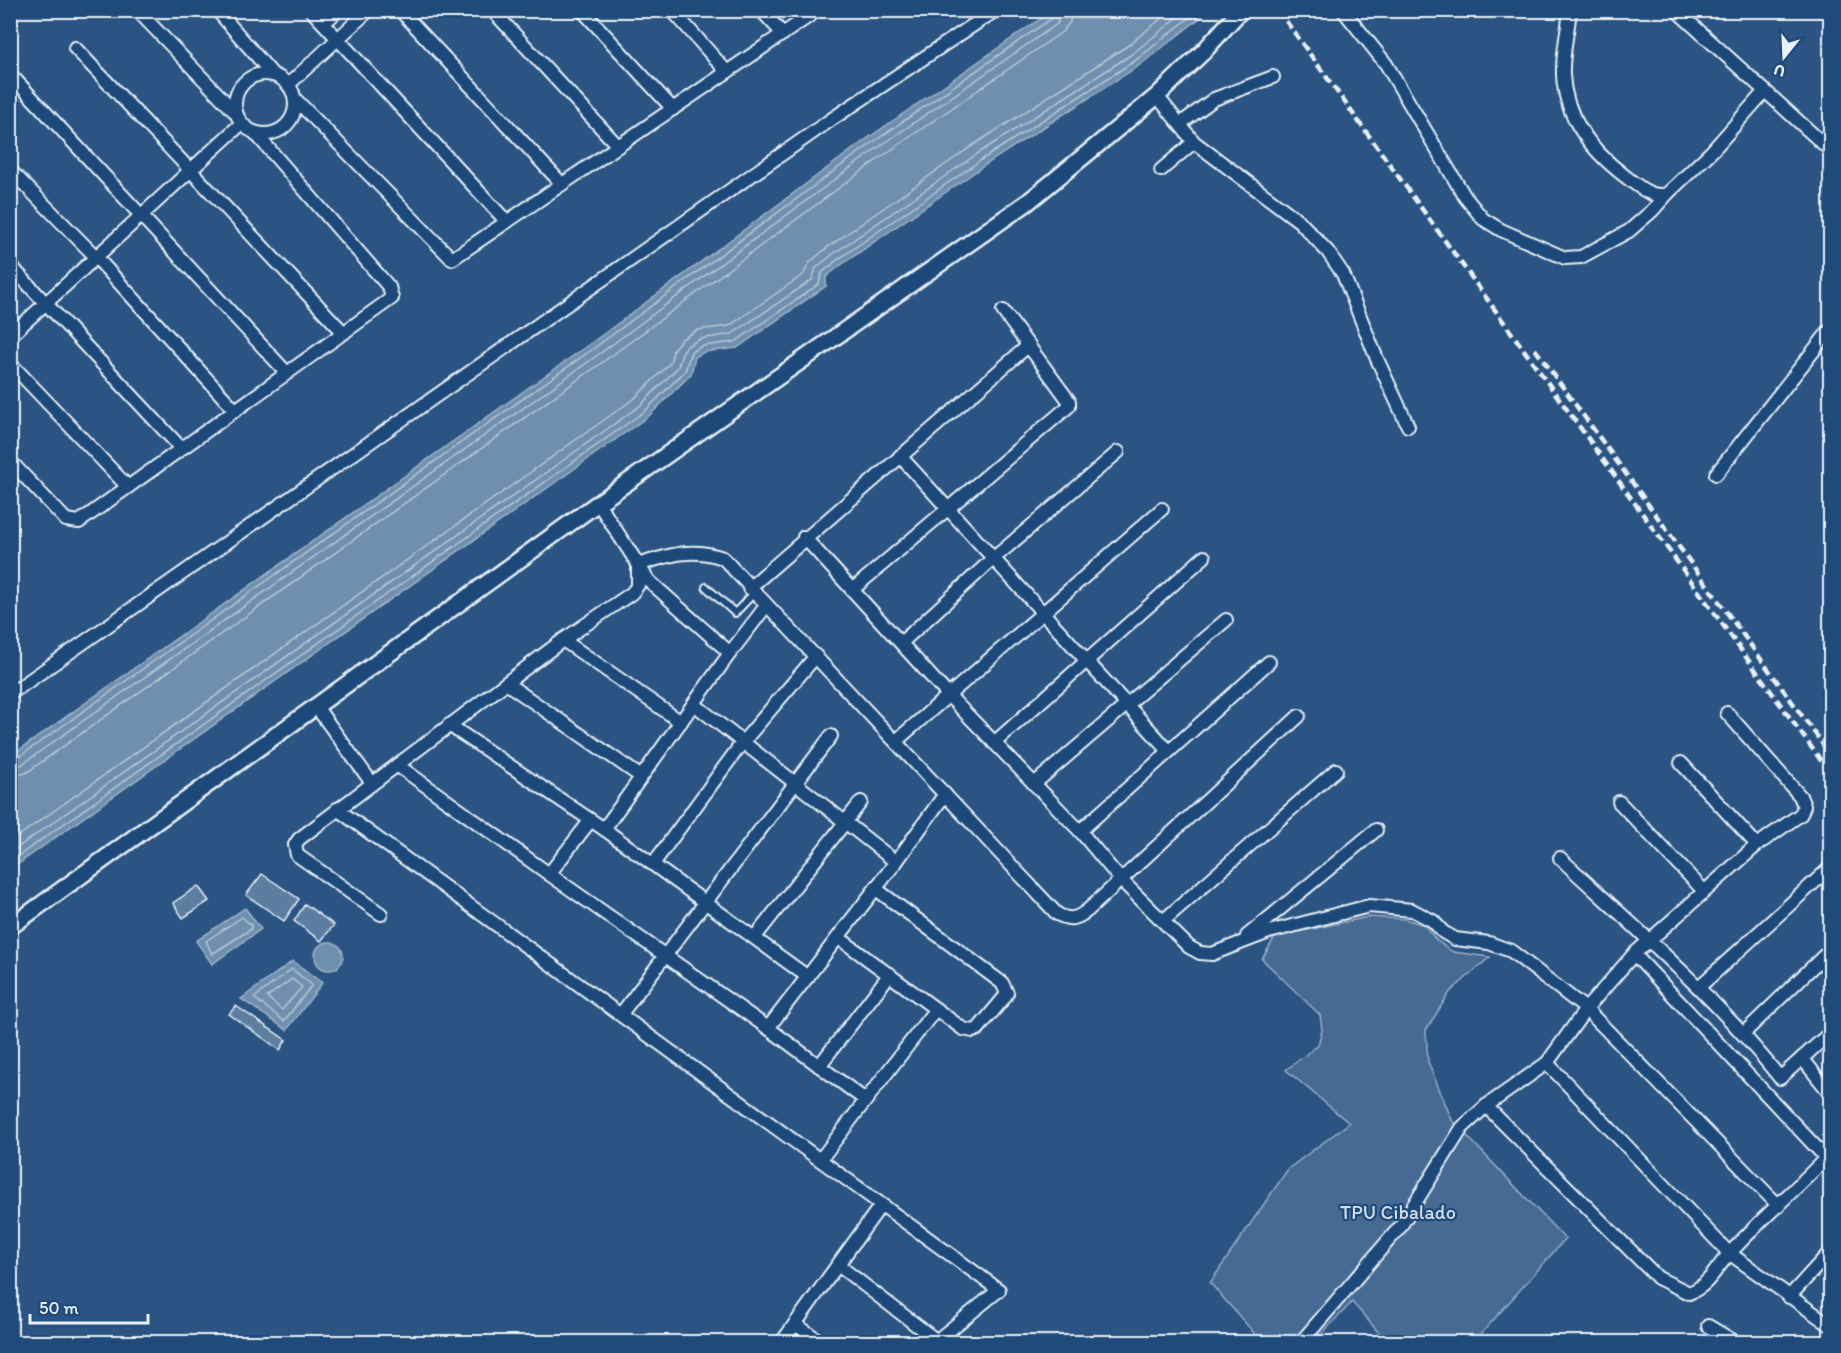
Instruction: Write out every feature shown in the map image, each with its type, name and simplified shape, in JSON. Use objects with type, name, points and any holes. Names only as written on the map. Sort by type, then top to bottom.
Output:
[{"type":"street","points":[[10,461],[66,520],[74,523],[88,517],[180,447],[389,302],[392,291],[256,134],[241,124],[234,111],[136,10]]},
{"type":"street","points":[[217,10],[273,75],[289,84],[295,99],[295,110],[285,127],[266,135],[256,134]]},
{"type":"street","points":[[311,10],[507,222]]},
{"type":"street","points":[[324,23],[338,10]]},
{"type":"street","points":[[289,84],[369,10]]},
{"type":"street","points":[[400,10],[562,184]]},
{"type":"street","points":[[492,10],[618,146]]},
{"type":"street","points":[[582,10],[673,109]]},
{"type":"street","points":[[672,10],[727,72]]},
{"type":"street","points":[[761,10],[783,34]]},
{"type":"street","points":[[295,99],[452,259],[818,10]]},
{"type":"street","points":[[10,694],[823,126],[996,10]]},
{"type":"street","points":[[10,927],[317,708],[598,503],[1028,202],[1157,96],[1216,40],[1241,10]]},
{"type":"street","points":[[1342,10],[1386,64],[1465,197],[1483,219],[1501,230],[1565,258],[1581,257],[1629,231],[1712,151],[1764,92]]},
{"type":"street","points":[[1570,10],[1563,75],[1570,110],[1582,135],[1620,173],[1638,186],[1655,195],[1667,194]]},
{"type":"street","points":[[1676,10],[1830,150]]},
{"type":"street","points":[[75,48],[344,333]]},
{"type":"street","points":[[10,74],[287,373]]},
{"type":"street","points":[[234,111],[234,98],[244,82],[260,74],[273,75]]},
{"type":"street","points":[[1180,124],[1214,99],[1274,77]]},
{"type":"street","points":[[1157,96],[1194,142],[1299,221],[1328,252],[1343,274],[1377,359],[1408,426]]},
{"type":"street","points":[[10,336],[141,213],[241,124]]},
{"type":"street","points":[[1161,170],[1194,142]]},
{"type":"street","points":[[10,170],[95,256],[235,410]]},
{"type":"street","points":[[10,265],[180,447]]},
{"type":"street","points":[[852,590],[1069,406],[1069,401],[1003,311]]},
{"type":"street","points":[[1716,474],[1830,330]]},
{"type":"street","points":[[751,591],[804,537],[1029,345]]},
{"type":"street","points":[[10,363],[128,487]]},
{"type":"street","points":[[902,642],[994,558],[1118,452]]},
{"type":"street","points":[[900,456],[950,508],[1042,613],[1168,750]]},
{"type":"street","points":[[598,503],[638,565],[662,594],[730,653]]},
{"type":"street","points":[[896,741],[1162,509]]},
{"type":"street","points":[[804,537],[949,696],[1080,831],[1120,879],[1189,947],[1200,953],[1212,954],[1226,950],[1241,941],[1377,830]]},
{"type":"street","points":[[638,565],[681,552],[709,553],[723,558],[751,591],[816,656],[1057,914],[1072,919],[1081,916],[1299,716]]},
{"type":"street","points":[[994,743],[1204,557]]},
{"type":"street","points":[[381,914],[297,855],[295,850],[299,839],[563,640],[632,593],[638,585],[638,565]]},
{"type":"street","points":[[604,829],[640,776],[766,606]]},
{"type":"street","points":[[1034,784],[1226,620]]},
{"type":"street","points":[[563,640],[681,722]]},
{"type":"street","points":[[653,864],[742,743],[816,656]]},
{"type":"street","points":[[1080,831],[1269,662]]},
{"type":"street","points":[[506,683],[640,776]]},
{"type":"street","points":[[694,704],[897,862]]},
{"type":"street","points":[[317,708],[372,783]]},
{"type":"street","points":[[1301,1342],[1400,1227],[1447,1148],[1462,1128],[1486,1106],[1547,1063],[1586,1009],[1634,954],[1757,845],[1801,814],[1804,806],[1800,796],[1727,713]]},
{"type":"street","points":[[449,725],[604,829],[808,977]]},
{"type":"street","points":[[621,1014],[704,901],[831,736]]},
{"type":"street","points":[[1681,763],[1757,845]]},
{"type":"street","points":[[397,765],[768,1028],[864,1099]]},
{"type":"street","points":[[1163,921],[1336,770]]},
{"type":"street","points":[[768,1028],[897,862],[945,794]]},
{"type":"street","points":[[755,937],[861,802]]},
{"type":"street","points":[[1619,802],[1704,891]]},
{"type":"street","points":[[337,809],[999,1290],[936,1342],[838,1265]]},
{"type":"street","points":[[549,874],[590,821]]},
{"type":"street","points":[[1560,858],[1700,986],[1744,1033],[1780,1078]]},
{"type":"street","points":[[1700,986],[1830,868]]},
{"type":"street","points":[[839,938],[963,1029],[973,1031],[1004,998],[1006,988],[876,889]]},
{"type":"street","points":[[1241,941],[1369,906],[1412,910],[1433,921],[1443,932],[1455,939],[1489,943],[1511,951],[1586,1009],[1779,1206]]},
{"type":"street","points":[[1744,1033],[1830,950]]},
{"type":"street","points":[[1486,1106],[1658,1278],[1689,1293],[1697,1290],[1712,1278],[1730,1253],[1828,1160],[1634,954]]},
{"type":"street","points":[[819,1066],[890,974]]},
{"type":"street","points":[[820,1160],[864,1099],[936,1010]]},
{"type":"street","points":[[1770,1096],[1780,1078],[1830,1033]]},
{"type":"street","points":[[1802,1058],[1830,1093]]},
{"type":"street","points":[[1547,1063],[1730,1253],[1830,1325]]},
{"type":"street","points":[[782,1342],[881,1205]]},
{"type":"street","points":[[1789,1297],[1830,1252]]},
{"type":"street","points":[[795,1324],[821,1342]]},
{"type":"street","points":[[1708,1326],[1736,1342]]},
{"type":"lane","points":[[706,586],[735,613],[751,591]]},
{"type":"green space","name":"TPU Cibalado","points":[[1368,917],[1405,919],[1424,925],[1436,940],[1453,952],[1490,957],[1450,992],[1426,1030],[1428,1062],[1452,1120],[1565,1239],[1474,1342],[1387,1342],[1352,1302],[1314,1342],[1262,1342],[1210,1283],[1288,1169],[1349,1123],[1286,1070],[1318,1045],[1322,1030],[1320,1015],[1262,959],[1275,937]]},
{"type":"water","points":[[1053,10],[1209,11],[1140,65],[985,165],[841,265],[826,277],[826,286],[737,348],[704,352],[695,357],[691,374],[650,415],[11,869],[11,756],[594,341],[868,138]]},
{"type":"water","points":[[245,908],[261,929],[212,964],[196,941]]},
{"type":"water","points":[[329,942],[339,946],[343,956],[339,966],[329,970],[319,966],[315,956],[319,946]]},
{"type":"water","points":[[293,961],[322,983],[287,1030],[241,999]]},
{"type":"building","points":[[262,874],[299,899],[284,921],[246,895]]},
{"type":"building","points":[[198,886],[209,901],[183,918],[173,903]]},
{"type":"building","points":[[305,904],[334,925],[321,941],[294,921]]},
{"type":"building","points":[[236,1006],[286,1040],[280,1050],[229,1014]]},
{"type":"railway","points":[[1278,10],[1830,773]]},
{"type":"railway","points":[[1535,349],[1830,754]]}]
